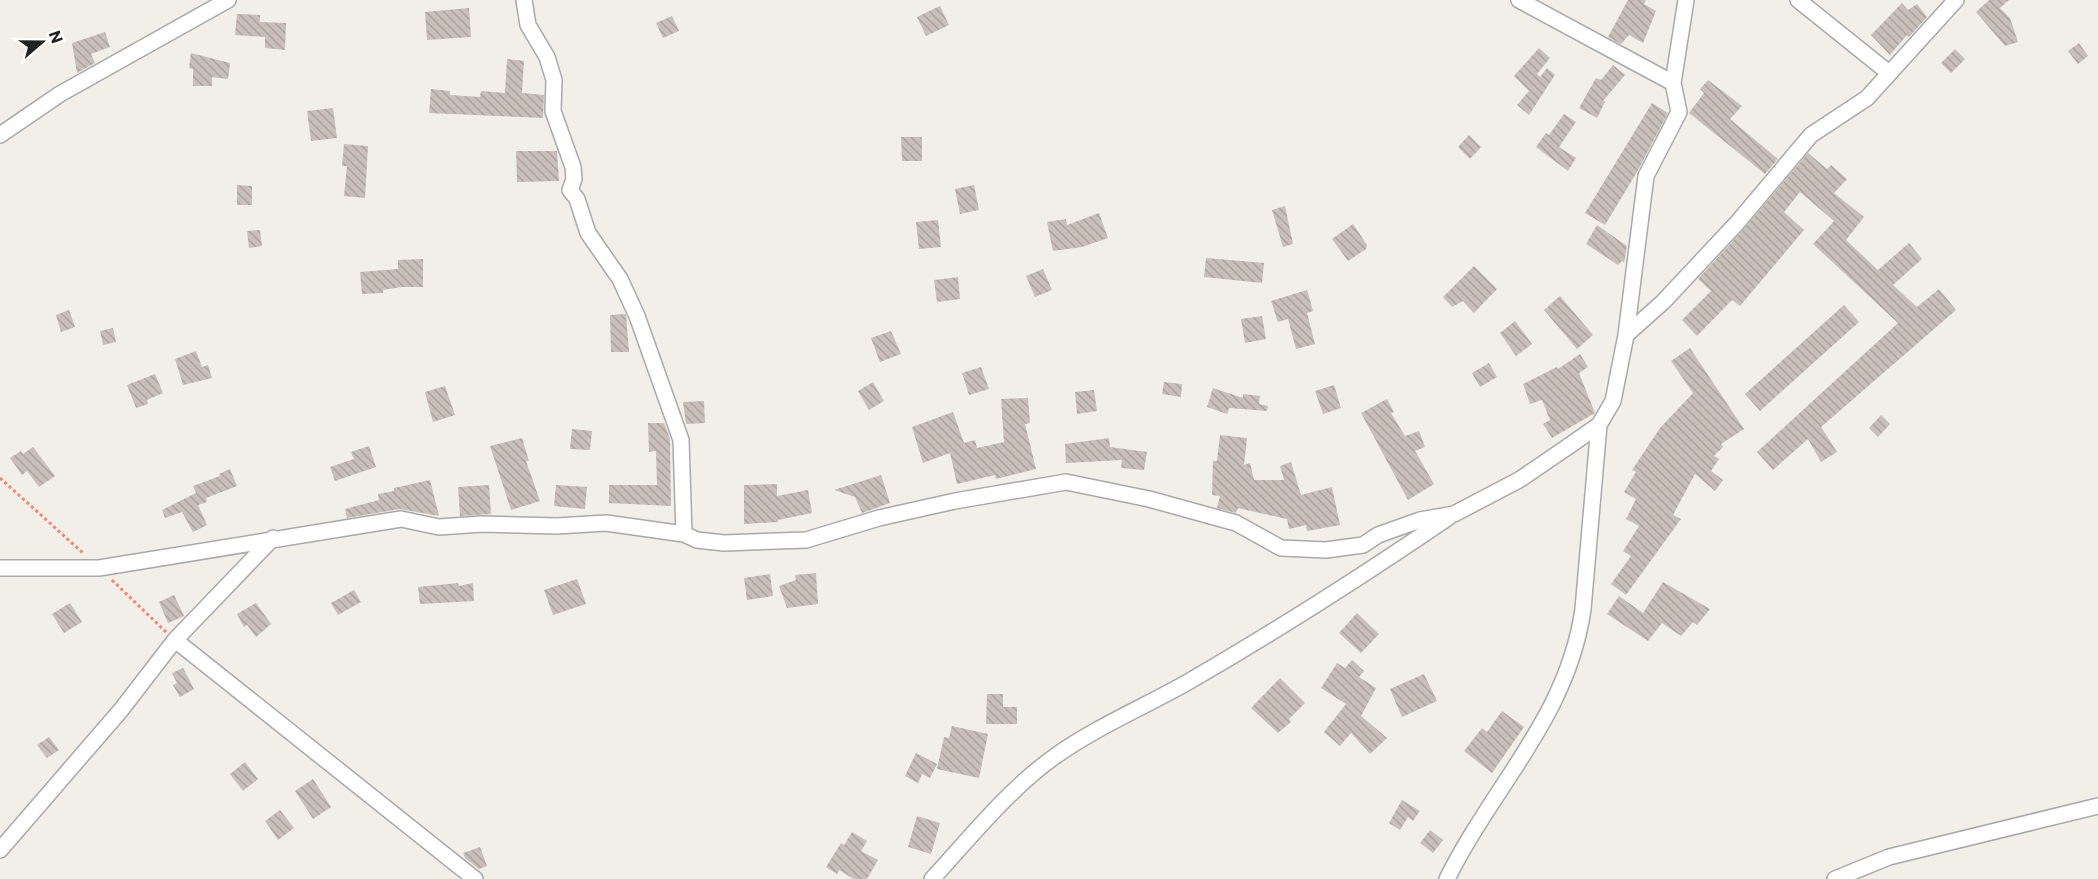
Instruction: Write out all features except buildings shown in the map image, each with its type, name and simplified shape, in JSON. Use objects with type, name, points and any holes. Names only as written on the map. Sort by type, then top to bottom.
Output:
[{"type":"street","points":[[0,135],[60,94],[228,0]]},
{"type":"street","points":[[524,0],[528,25],[547,57],[554,80],[553,111],[573,167],[574,179],[570,190],[577,199],[588,233],[620,279],[637,315],[681,440],[684,534]]},
{"type":"street","points":[[1519,0],[1673,83]]},
{"type":"street","points":[[1447,879],[1485,811],[1547,719],[1569,668],[1583,609],[1599,424],[1618,389],[1646,176],[1678,112],[1673,83],[1686,0]]},
{"type":"street","points":[[1798,0],[1890,73]]},
{"type":"street","points":[[1626,335],[1663,302],[1737,223],[1811,135],[1867,98],[1956,0]]},
{"type":"street","points":[[932,879],[1009,798],[1053,758],[1088,735],[1187,682],[1337,594],[1454,514],[1519,480],[1599,424]]},
{"type":"street","points":[[0,568],[99,568],[401,519],[440,527],[482,524],[557,526],[606,523],[684,534],[697,540],[724,543],[806,540],[879,518],[955,501],[1066,482],[1149,499],[1236,524],[1281,548],[1326,550],[1363,545],[1378,535],[1420,520],[1454,514]]},
{"type":"street","points":[[0,850],[121,710],[175,640],[273,538]]},
{"type":"street","points":[[175,640],[475,879]]},
{"type":"street","points":[[1835,879],[1889,857],[2098,806]]},
{"type":"path","points":[[0,477],[175,640]]}]
